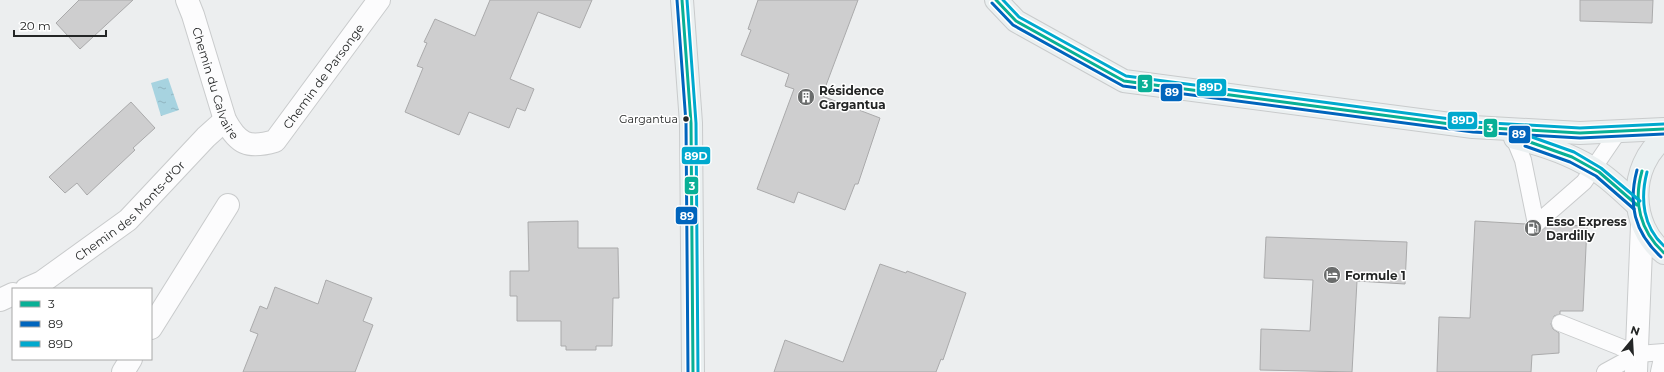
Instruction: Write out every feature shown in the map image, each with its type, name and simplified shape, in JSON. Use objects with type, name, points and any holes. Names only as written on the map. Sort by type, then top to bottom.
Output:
[{"type":"street","name":"Chemin du Calvaire","points":[[187,0],[225,120],[233,134],[241,142],[263,145]]},
{"type":"street","name":"Chemin de Parsonge","points":[[263,145],[275,141],[379,0]]},
{"type":"street","points":[[682,0],[691,123],[693,372]]},
{"type":"street","points":[[996,0],[1016,21],[1124,81],[1473,128],[1580,134],[1664,130]]},
{"type":"street","name":"Chemin des Monts-d'Or","points":[[28,288],[42,282],[128,220],[225,120]]},
{"type":"street","points":[[1473,128],[1531,142],[1572,158],[1594,169],[1617,186],[1640,215],[1656,247],[1664,254]]},
{"type":"street","points":[[1637,363],[1640,215],[1638,182],[1645,161],[1658,143],[1664,138]]},
{"type":"street","points":[[152,326],[228,205]]},
{"type":"street","points":[[0,300],[12,294]]},
{"type":"street","points":[[123,372],[130,360]]},
{"type":"street","points":[[1662,372],[1664,363]]},
{"type":"lane","points":[[1514,138],[1523,160],[1536,224],[1584,182],[1618,132]]},
{"type":"lane","points":[[1560,323],[1637,363]]},
{"type":"lane","points":[[1605,372],[1637,363],[1664,352]]},
{"type":"water","points":[[168,78],[179,110],[161,116],[151,83]]},
{"type":"building","points":[[79,0],[133,0],[80,49],[56,23]]},
{"type":"building","points":[[490,0],[592,0],[580,28],[538,12],[510,79],[534,89],[525,111],[517,108],[509,128],[469,112],[459,135],[405,112],[423,68],[417,66],[427,43],[424,42],[435,19],[475,36]]},
{"type":"building","name":"Résidence Gargantua","points":[[758,0],[858,0],[822,96],[880,118],[858,184],[855,184],[845,210],[798,192],[794,203],[757,189],[794,89],[785,86],[789,74],[741,55],[751,30],[748,29]]},
{"type":"building","points":[[1580,0],[1653,0],[1652,23],[1580,21]]},
{"type":"building","points":[[131,102],[155,128],[133,148],[135,150],[87,195],[77,183],[65,193],[49,177]]},
{"type":"building","points":[[578,221],[578,248],[618,248],[619,298],[613,298],[612,346],[596,346],[596,350],[566,350],[566,346],[561,346],[561,321],[517,321],[517,296],[510,296],[510,271],[529,271],[528,222]]},
{"type":"building","points":[[1475,221],[1526,224],[1529,231],[1537,233],[1550,225],[1587,226],[1583,311],[1560,311],[1560,314],[1554,316],[1551,324],[1553,329],[1559,333],[1559,353],[1532,355],[1531,372],[1437,372],[1439,317],[1470,318]]},
{"type":"building","points":[[1266,237],[1407,242],[1405,284],[1357,281],[1352,372],[1260,370],[1261,329],[1310,331],[1313,280],[1264,278]]},
{"type":"building","points":[[880,264],[906,273],[907,271],[966,293],[943,360],[941,359],[936,372],[774,372],[785,340],[843,362]]},
{"type":"building","points":[[326,280],[372,298],[363,321],[373,325],[355,372],[243,372],[258,334],[250,331],[260,306],[267,309],[275,287],[318,304]]},
{"type":"transit line","name":"89","points":[[677,0],[686,123],[688,372]]},
{"type":"transit line","name":"3","points":[[682,0],[691,123],[693,372]]},
{"type":"transit line","name":"89D","points":[[687,0],[696,123],[698,372]]},
{"type":"transit line","name":"3","points":[[996,0],[1016,21],[1124,81],[1473,127],[1580,133],[1664,129]]},
{"type":"transit line","name":"89D","points":[[1003,0],[1019,17],[1126,76],[1473,122],[1580,128],[1664,124]]},
{"type":"transit line","name":"89","points":[[992,3],[1013,25],[1123,86],[1473,132],[1580,138],[1664,134]]},
{"type":"transit line","name":"89D","points":[[1529,136],[1574,152],[1601,168],[1640,201]]},
{"type":"transit line","name":"3","points":[[1527,141],[1572,157],[1599,172],[1637,205]]},
{"type":"transit line","name":"89","points":[[1525,146],[1570,162],[1596,176],[1634,209]]},
{"type":"transit line","name":"89","points":[[1637,170],[1633,194],[1636,217],[1645,238],[1661,257]]},
{"type":"transit line","name":"3","points":[[1642,171],[1638,194],[1641,215],[1644,226],[1649,235],[1664,253]]},
{"type":"transit line","name":"89D","points":[[1647,172],[1644,192],[1645,212],[1652,230],[1664,246]]},
{"type":"place","name":"Résidence Gargantua","points":[[806,97]]},
{"type":"place","name":"Gargantua","points":[[686,119]]},
{"type":"place","name":"Esso Express Dardilly","points":[[1533,228]]},
{"type":"place","name":"Formule 1","points":[[1332,275]]}]
